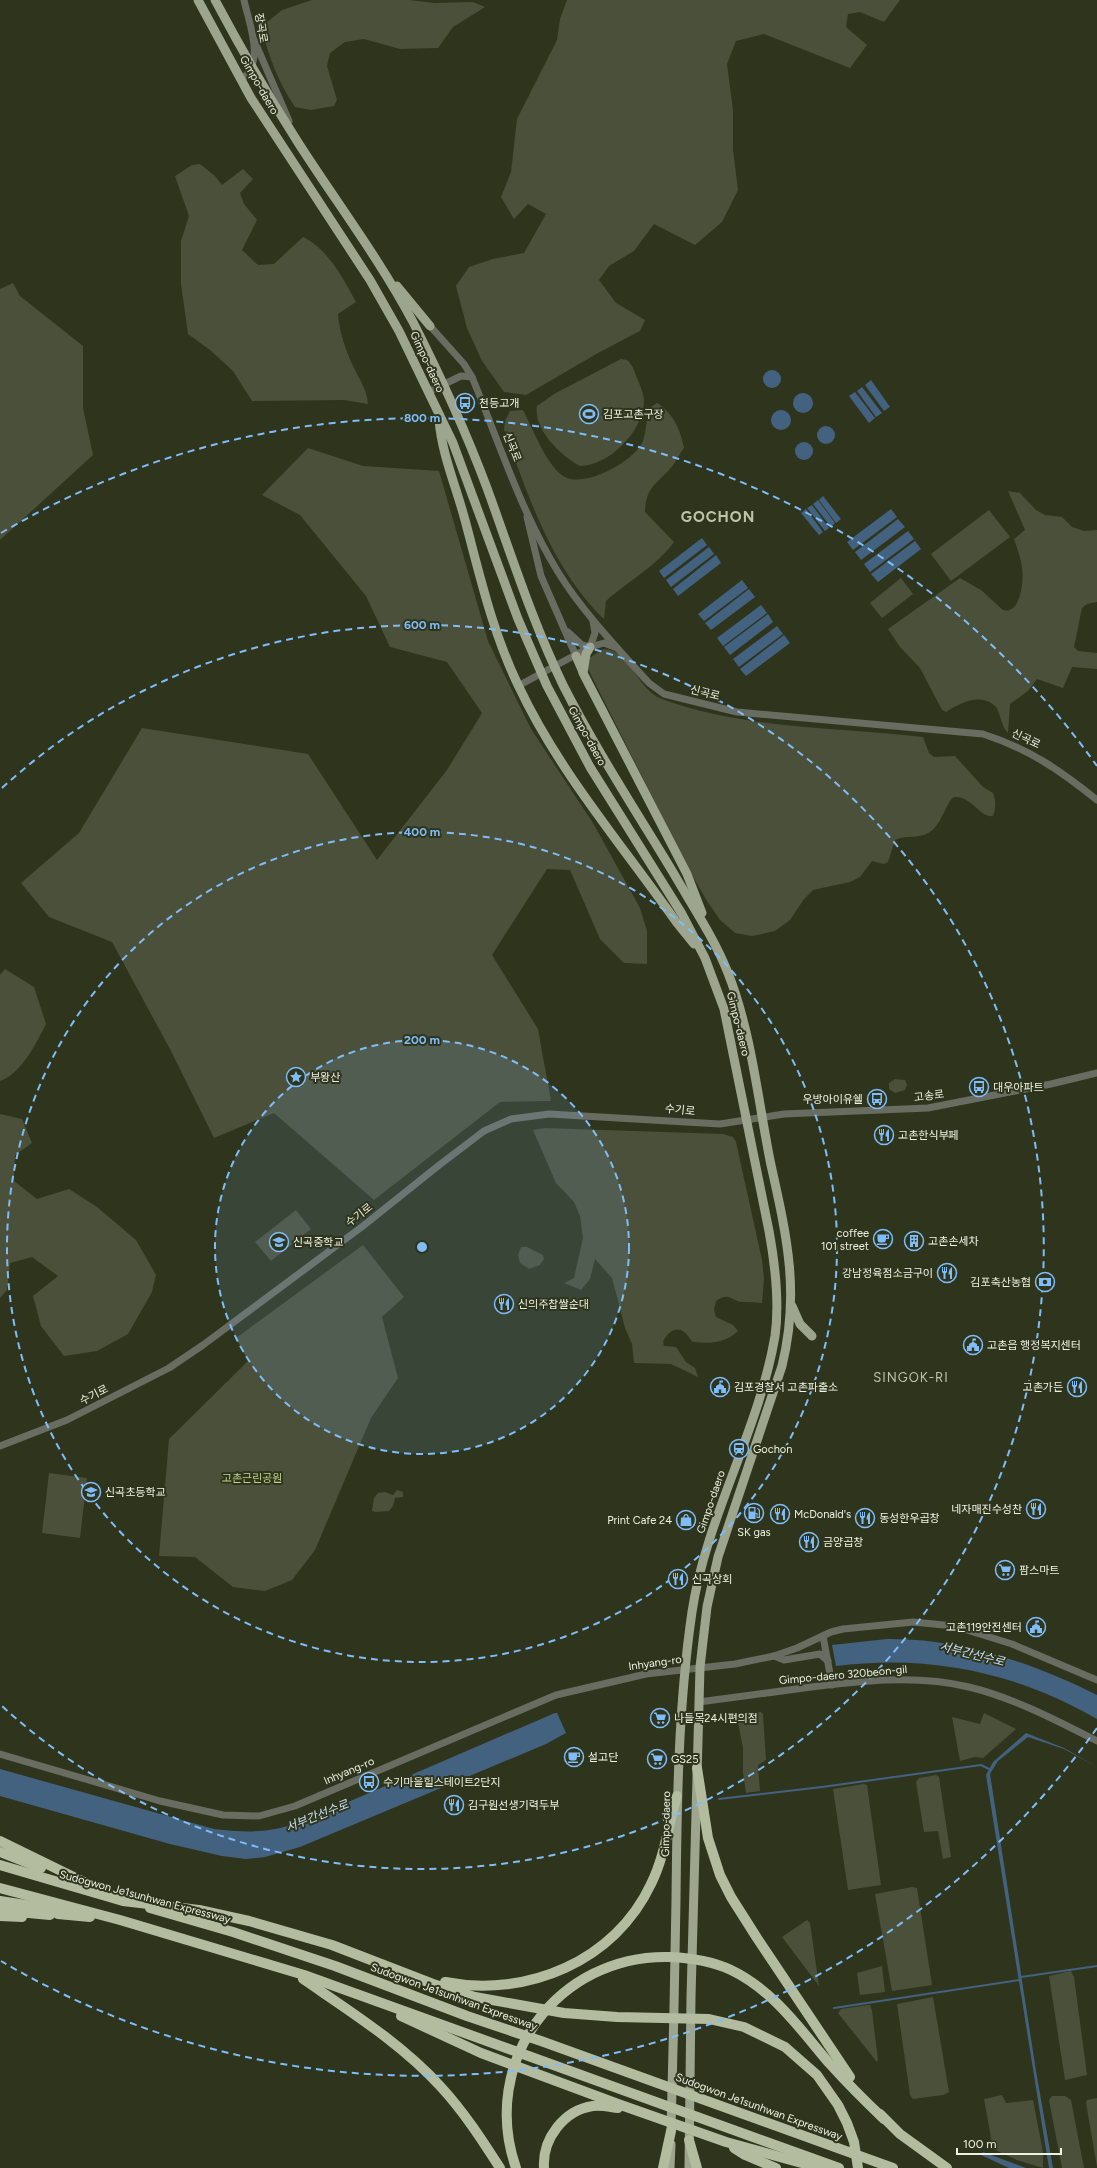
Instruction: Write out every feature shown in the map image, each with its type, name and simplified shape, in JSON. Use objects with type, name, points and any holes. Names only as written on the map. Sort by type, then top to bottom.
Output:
[{"type":"highway","points":[[697,1768],[708,1838],[720,1875],[731,1897],[857,2088],[884,2119]]},
{"type":"highway","points":[[411,1976],[462,1985],[485,1987],[514,1984],[561,1971],[593,1953],[625,1923],[644,1898],[656,1873],[664,1850],[668,1824],[677,1796]]},
{"type":"highway","points":[[0,1841],[123,1901]]},
{"type":"highway","points":[[0,1845],[123,1901]]},
{"type":"highway","points":[[0,1848],[123,1901]]},
{"type":"highway","points":[[0,1852],[123,1901]]},
{"type":"highway","points":[[0,1855],[123,1901]]},
{"type":"highway","points":[[0,1858],[123,1901]]},
{"type":"highway","points":[[0,1861],[123,1901]]},
{"type":"highway","points":[[0,1864],[123,1901],[199,1910],[249,1921],[332,1945],[411,1976],[474,1997],[528,2008],[564,2013],[617,2017],[709,2019],[744,2027],[785,2046],[817,2075],[835,2099],[847,2123],[854,2142],[858,2168]]},
{"type":"highway","name":"Sudogwon Je1sunhwan Expressway","points":[[0,1871],[123,1901],[271,1944],[335,1966],[467,2016],[541,2041],[618,2070],[894,2168]]},
{"type":"highway","points":[[0,1888],[120,1920],[294,1972],[534,2057],[839,2168]]},
{"type":"highway","points":[[0,1909],[120,1920]]},
{"type":"highway","points":[[0,1909],[120,1920]]},
{"type":"highway","points":[[516,2168],[509,2145],[506,2104],[509,2082],[522,2044],[537,2022],[563,1994],[592,1973],[620,1962],[651,1957],[678,1957],[715,1963],[742,1976],[784,2009],[840,2075],[884,2119],[923,2152],[947,2168]]},
{"type":"highway","points":[[294,1972],[389,2038],[429,2074],[455,2103],[500,2168]]},
{"type":"highway","points":[[342,1989],[481,2053],[618,2106],[655,2116],[726,2142],[776,2168]]},
{"type":"highway","points":[[544,2168],[543,2159],[546,2144],[559,2125],[567,2118],[592,2106],[618,2106]]},
{"type":"highway","points":[[663,2168],[671,2131]]},
{"type":"highway","points":[[689,2140],[696,2168]]},
{"type":"highway","points":[[745,2151],[820,2168]]},
{"type":"main road","name":"Gimpo-daero","points":[[198,0],[241,80],[386,306],[453,444],[518,619],[547,686],[590,767],[682,914],[705,958],[724,1009],[774,1256],[776,1304],[775,1334],[766,1372],[700,1575],[692,1612],[684,1670],[677,1796],[670,2168]]},
{"type":"main road","name":"Gimpo-daero","points":[[215,0],[252,68],[298,143],[380,266],[412,321],[442,384],[486,484],[528,606],[561,680],[605,760],[711,935],[727,971],[741,1013],[789,1255],[792,1304],[789,1335],[782,1366],[718,1557],[706,1607],[700,1667],[691,1997],[689,2168]]},
{"type":"main road","points":[[380,266],[430,326]]},
{"type":"main road","points":[[438,414],[441,442],[463,513],[484,593],[521,685],[554,752],[677,923],[705,958]]},
{"type":"main road","points":[[583,673],[586,654],[590,648]]},
{"type":"main road","points":[[574,657],[687,874],[711,935]]},
{"type":"main road","points":[[792,1304],[800,1324],[812,1336]]},
{"type":"street","name":"장곡로","points":[[244,0],[254,40],[252,68]]},
{"type":"street","points":[[254,40],[298,143]]},
{"type":"street","points":[[241,80],[249,74],[252,68]]},
{"type":"street","name":"신곡로","points":[[430,326],[464,364],[472,377],[525,508],[558,572],[591,616],[620,650],[649,683],[664,694],[737,712],[760,715],[983,734],[1021,748],[1042,759],[1097,800]]},
{"type":"street","points":[[428,392],[461,376],[472,377]]},
{"type":"street","points":[[525,508],[540,576],[564,628],[574,657]]},
{"type":"street","points":[[590,648],[595,633],[591,616]]},
{"type":"street","points":[[564,628],[582,645],[590,648]]},
{"type":"street","points":[[521,685],[590,648],[604,643],[620,650]]},
{"type":"street","name":"고송로","points":[[761,1117],[803,1113],[928,1108],[1052,1084],[1097,1073]]},
{"type":"street","name":"수기로","points":[[0,1446],[67,1420],[137,1385],[184,1358],[363,1226],[484,1131],[501,1122],[524,1116],[549,1114],[658,1119],[713,1124],[761,1117]]},
{"type":"street","points":[[774,1656],[843,1629],[898,1622],[928,1622],[954,1626],[1012,1644],[1097,1680]]},
{"type":"street","points":[[823,1636],[832,1684]]},
{"type":"street","points":[[774,1656],[784,1660],[820,1654],[828,1661]]},
{"type":"street","name":"Inhyang-ro","points":[[0,1754],[193,1809],[229,1816],[259,1816],[295,1806],[556,1695],[631,1677],[774,1656]]},
{"type":"street","name":"Gimpo-daero 320beon-gil","points":[[699,1702],[832,1684],[911,1679],[936,1681],[969,1687],[1015,1702],[1097,1741]]},
{"type":"green space","points":[[312,0],[409,0],[435,3],[473,2],[485,7],[453,27],[438,48],[400,49],[364,39],[345,42],[330,53],[327,66],[337,100],[334,106],[311,110],[295,107],[289,98],[267,49],[261,27],[282,10]]},
{"type":"green space","points":[[567,0],[900,0],[884,22],[860,12],[848,14],[846,27],[867,45],[850,68],[764,34],[736,41],[727,64],[733,110],[733,150],[738,190],[722,222],[695,245],[654,224],[634,251],[609,266],[599,280],[616,303],[645,320],[640,331],[598,353],[526,395],[504,392],[482,361],[467,328],[456,286],[469,267],[493,259],[524,253],[546,214],[528,204],[514,219],[501,197],[511,172],[517,119],[557,40],[560,19]]},
{"type":"green space","points":[[200,164],[215,176],[222,185],[243,169],[253,179],[240,193],[244,204],[257,220],[242,250],[258,265],[274,264],[303,237],[320,249],[334,265],[356,302],[338,314],[341,334],[345,347],[364,389],[368,404],[344,400],[252,401],[233,371],[210,350],[188,334],[181,284],[181,241],[189,216],[175,176],[192,165]]},
{"type":"green space","points":[[13,283],[20,296],[83,346],[83,408],[93,455],[0,540],[0,289]]},
{"type":"green space","name":"김포고촌구장","points":[[621,359],[627,360],[631,364],[643,393],[644,402],[638,424],[631,435],[613,453],[602,460],[580,466],[565,456],[550,441],[539,424],[537,406],[554,394]]},
{"type":"green space","points":[[657,403],[668,412],[675,422],[684,448],[672,467],[651,489],[647,498],[645,512],[674,542],[651,566],[606,601],[604,619],[570,578],[556,555],[532,505],[522,480],[504,429],[505,421],[510,411],[523,410],[547,457],[559,473],[565,477],[584,479],[608,471],[630,457],[638,449],[643,441],[649,408]]},
{"type":"green space","points":[[308,448],[363,466],[439,471],[488,641],[531,729],[593,823],[640,908],[647,931],[647,964],[624,963],[600,939],[570,870],[547,869],[492,955],[538,1029],[551,1101],[500,1102],[374,1200],[274,1113],[214,1138],[171,1051],[112,942],[49,917],[21,883],[79,833],[142,728],[308,754],[377,860],[447,770],[482,713],[447,662],[390,647],[366,596],[300,515],[262,495]]},
{"type":"green space","points":[[1008,491],[1020,493],[1036,510],[1045,515],[1062,517],[1072,527],[1084,531],[1097,530],[1097,602],[1087,604],[1082,608],[1074,647],[1078,651],[1097,653],[1097,669],[1072,667],[1063,688],[1037,679],[1028,691],[1010,704],[1008,733],[1004,728],[997,708],[985,700],[972,700],[946,712],[942,710],[920,668],[900,647],[888,629],[960,578],[981,590],[1003,610],[1009,610],[1014,607],[1022,588],[1022,573],[1021,561],[1014,539],[1025,530]]},
{"type":"green space","points":[[989,510],[1010,537],[951,581],[931,554]]},
{"type":"green space","points":[[901,578],[913,594],[882,618],[870,603]]},
{"type":"green space","points":[[604,649],[613,651],[621,656],[628,663],[646,688],[653,694],[662,699],[693,709],[757,722],[923,737],[929,753],[934,757],[955,756],[983,787],[993,793],[995,799],[995,810],[993,816],[984,814],[966,800],[954,797],[949,803],[939,823],[927,834],[904,837],[895,840],[888,862],[884,864],[872,861],[860,877],[850,882],[813,890],[804,899],[790,920],[775,931],[752,936],[735,933],[720,920],[688,868],[588,669],[589,658]]},
{"type":"green space","points":[[5,969],[34,987],[46,1024],[28,1057],[15,1072],[0,1081],[0,975]]},
{"type":"green space","points":[[895,1079],[905,1080],[907,1085],[905,1090],[895,1093],[889,1089],[889,1083]]},
{"type":"green space","points":[[0,1114],[22,1119],[32,1143],[15,1155],[14,1181],[37,1199],[69,1189],[97,1207],[136,1240],[156,1275],[152,1292],[128,1334],[97,1351],[64,1356],[41,1326],[33,1296],[58,1276],[32,1257],[10,1263],[7,1290],[0,1298]]},
{"type":"green space","points":[[545,1128],[723,1134],[733,1137],[736,1142],[762,1260],[764,1279],[762,1303],[739,1302],[728,1297],[721,1298],[716,1301],[714,1310],[716,1317],[733,1325],[738,1331],[723,1340],[711,1343],[693,1342],[685,1333],[678,1329],[672,1331],[666,1336],[663,1342],[664,1346],[676,1347],[686,1362],[695,1368],[698,1377],[671,1364],[634,1363],[632,1344],[625,1328],[612,1278],[595,1259],[590,1279],[581,1290],[564,1283],[574,1278],[583,1238],[580,1216],[574,1202],[556,1183],[533,1130]]},
{"type":"green space","points":[[296,1210],[311,1229],[271,1261],[255,1242]]},
{"type":"green space","name":"고촌근린공원","points":[[363,1245],[404,1297],[382,1317],[398,1378],[371,1418],[315,1550],[292,1580],[265,1591],[233,1587],[195,1557],[159,1556],[169,1439],[248,1361],[236,1338]]},
{"type":"green space","points":[[521,1247],[527,1247],[543,1255],[544,1259],[540,1265],[529,1269],[520,1263],[518,1255]]},
{"type":"green space","points":[[49,1473],[87,1478],[80,1538],[42,1533]]},
{"type":"green space","points":[[397,1490],[403,1492],[403,1497],[395,1498],[393,1506],[389,1511],[372,1511],[374,1498],[378,1493],[385,1492],[393,1495]]},
{"type":"green space","points":[[761,1712],[763,1714],[766,1760],[758,1765],[760,1791],[746,1793],[743,1773],[743,1748],[737,1717],[740,1714]]},
{"type":"green space","points":[[984,1713],[1016,1729],[983,1758],[975,1757],[960,1761],[952,1717],[980,1724]]},
{"type":"green space","points":[[936,1775],[939,1777],[951,1857],[943,1859],[938,1831],[924,1832],[916,1782],[919,1778]]},
{"type":"green space","points":[[864,1784],[867,1785],[881,1885],[848,1890],[833,1789]]},
{"type":"green space","points":[[912,1887],[917,1888],[932,1985],[892,1991],[875,1894]]},
{"type":"green space","points":[[807,1920],[810,1923],[819,1986],[782,1937]]},
{"type":"green space","points":[[882,1966],[885,1992],[860,1995],[857,1973]]},
{"type":"green space","points":[[1071,1971],[1074,1977],[1087,2075],[1065,2080],[1049,1976]]},
{"type":"green space","points":[[933,1997],[949,2092],[943,2095],[913,2099],[910,2095],[897,2004]]},
{"type":"green space","points":[[870,2005],[872,2011],[877,2062],[838,2013],[841,2009]]},
{"type":"green space","points":[[1002,2095],[1006,2103],[1033,2100],[1043,2152],[1043,2168],[1017,2160],[993,2149],[984,2099]]},
{"type":"green space","points":[[1052,2096],[1065,2096],[1071,2100],[1084,2168],[1062,2168],[1049,2100]]},
{"type":"green space","points":[[1097,2098],[1097,2167],[1086,2103],[1087,2100]]},
{"type":"water","points":[[772,370],[776,371],[780,375],[780,383],[776,387],[772,388],[768,387],[764,383],[763,379],[764,375],[768,371]]},
{"type":"water","points":[[871,380],[890,407],[884,411],[865,385]]},
{"type":"water","points":[[862,387],[882,413],[876,417],[857,391]]},
{"type":"water","points":[[855,392],[875,418],[869,423],[849,396]]},
{"type":"water","points":[[799,393],[807,393],[813,399],[813,407],[807,413],[799,413],[793,407],[793,399]]},
{"type":"water","points":[[781,410],[788,413],[791,420],[788,427],[781,430],[774,427],[771,420],[774,413]]},
{"type":"water","points":[[826,426],[832,429],[835,435],[832,441],[826,444],[820,441],[817,435],[820,429]]},
{"type":"water","points":[[804,442],[810,445],[813,451],[810,457],[804,460],[798,457],[795,451],[798,445]]},
{"type":"water","points":[[823,496],[841,519],[836,523],[819,500]]},
{"type":"water","points":[[818,500],[835,523],[831,527],[813,504]]},
{"type":"water","points":[[812,505],[829,528],[825,531],[807,508]]},
{"type":"water","points":[[806,509],[823,532],[819,535],[801,513]]},
{"type":"water","points":[[891,509],[897,517],[853,550],[847,542]]},
{"type":"water","points":[[898,519],[905,527],[861,560],[855,552]]},
{"type":"water","points":[[908,531],[914,539],[870,572],[864,564]]},
{"type":"water","points":[[702,538],[707,545],[664,578],[659,571]]},
{"type":"water","points":[[915,541],[921,549],[878,582],[871,574]]},
{"type":"water","points":[[709,547],[714,554],[671,587],[666,580]]},
{"type":"water","points":[[716,555],[721,563],[678,596],[673,589]]},
{"type":"water","points":[[742,580],[748,588],[704,621],[698,614]]},
{"type":"water","points":[[749,589],[755,597],[711,630],[705,623]]},
{"type":"water","points":[[761,605],[767,613],[723,646],[717,638]]},
{"type":"water","points":[[768,614],[773,622],[730,655],[724,647]]},
{"type":"water","points":[[777,626],[783,634],[739,667],[733,659]]},
{"type":"water","points":[[784,635],[790,643],[746,676],[740,669]]},
{"type":"water","name":"서부간선수로","points":[[887,1639],[941,1643],[968,1648],[1021,1663],[1073,1683],[1097,1695],[1097,1719],[1035,1689],[1003,1678],[971,1670],[938,1665],[904,1663],[870,1663],[836,1666],[832,1645]]},
{"type":"water","name":"서부간선수로","points":[[557,1713],[566,1733],[546,1744],[300,1847],[265,1857],[246,1859],[222,1856],[170,1844],[0,1796],[0,1769],[214,1829],[238,1831],[270,1830],[304,1821]]},
{"type":"water","points":[[1026,1733],[1064,1748],[1097,1767],[1064,1749],[1028,1737],[998,1761],[990,1774],[1036,2071],[1053,2168],[1049,2168],[986,1775],[993,1762]]},
{"type":"water","points":[[983,2152],[1026,2168],[1009,2168],[981,2155]]},
{"type":"waterway","points":[[719,1799],[822,1787],[981,1765],[989,1769]]},
{"type":"waterway","points":[[1021,1977],[1097,1966]]},
{"type":"waterway","points":[[834,2008],[1020,1980]]},
{"type":"place","name":"천등고개","points":[[465,403]]},
{"type":"place","name":"김포고촌구장","points":[[589,414]]},
{"type":"place","name":"부왕산","points":[[296,1077]]},
{"type":"place","name":"대우아파트","points":[[979,1087]]},
{"type":"place","name":"우방아이유쉘","points":[[877,1099]]},
{"type":"place","name":"고촌한식부페","points":[[884,1135]]},
{"type":"place","name":"coffee 101 street","points":[[883,1239]]},
{"type":"place","name":"고촌손세차","points":[[914,1241]]},
{"type":"place","name":"신곡중학교","points":[[279,1242]]},
{"type":"place","name":"강남정육점소금구이","points":[[947,1273]]},
{"type":"place","name":"김포축산농협","points":[[1045,1282]]},
{"type":"place","name":"신의주찹쌀순대","points":[[504,1304]]},
{"type":"place","name":"고촌읍 행정복지센터","points":[[973,1345]]},
{"type":"place","name":"김포경찰서 고촌파출소","points":[[720,1387]]},
{"type":"place","name":"고촌가든","points":[[1077,1387]]},
{"type":"place","name":"Gochon","points":[[739,1449]]},
{"type":"place","name":"신곡초등학교","points":[[91,1492]]},
{"type":"place","name":"네자매진수성찬","points":[[1036,1509]]},
{"type":"place","name":"SK gas","points":[[754,1513]]},
{"type":"place","name":"McDonald's","points":[[780,1514]]},
{"type":"place","name":"동성한우곱창","points":[[865,1518]]},
{"type":"place","name":"Print Cafe 24","points":[[686,1520]]},
{"type":"place","name":"금양곱창","points":[[809,1542]]},
{"type":"place","name":"팜스마트","points":[[1005,1570]]},
{"type":"place","name":"신곡상회","points":[[678,1579]]},
{"type":"place","name":"고촌119안전센터","points":[[1036,1627]]},
{"type":"place","name":"나들목24시편의점","points":[[660,1718]]},
{"type":"place","name":"설고단","points":[[574,1757]]},
{"type":"place","name":"GS25","points":[[657,1759]]},
{"type":"place","name":"수기마을힐스테이트2단지","points":[[369,1782]]},
{"type":"place","name":"김구원선생기력두부","points":[[454,1805]]},
{"type":"district","name":"GOCHON","points":[[718,517]]},
{"type":"district","name":"SINGOK-RI","points":[[911,1377]]}]
